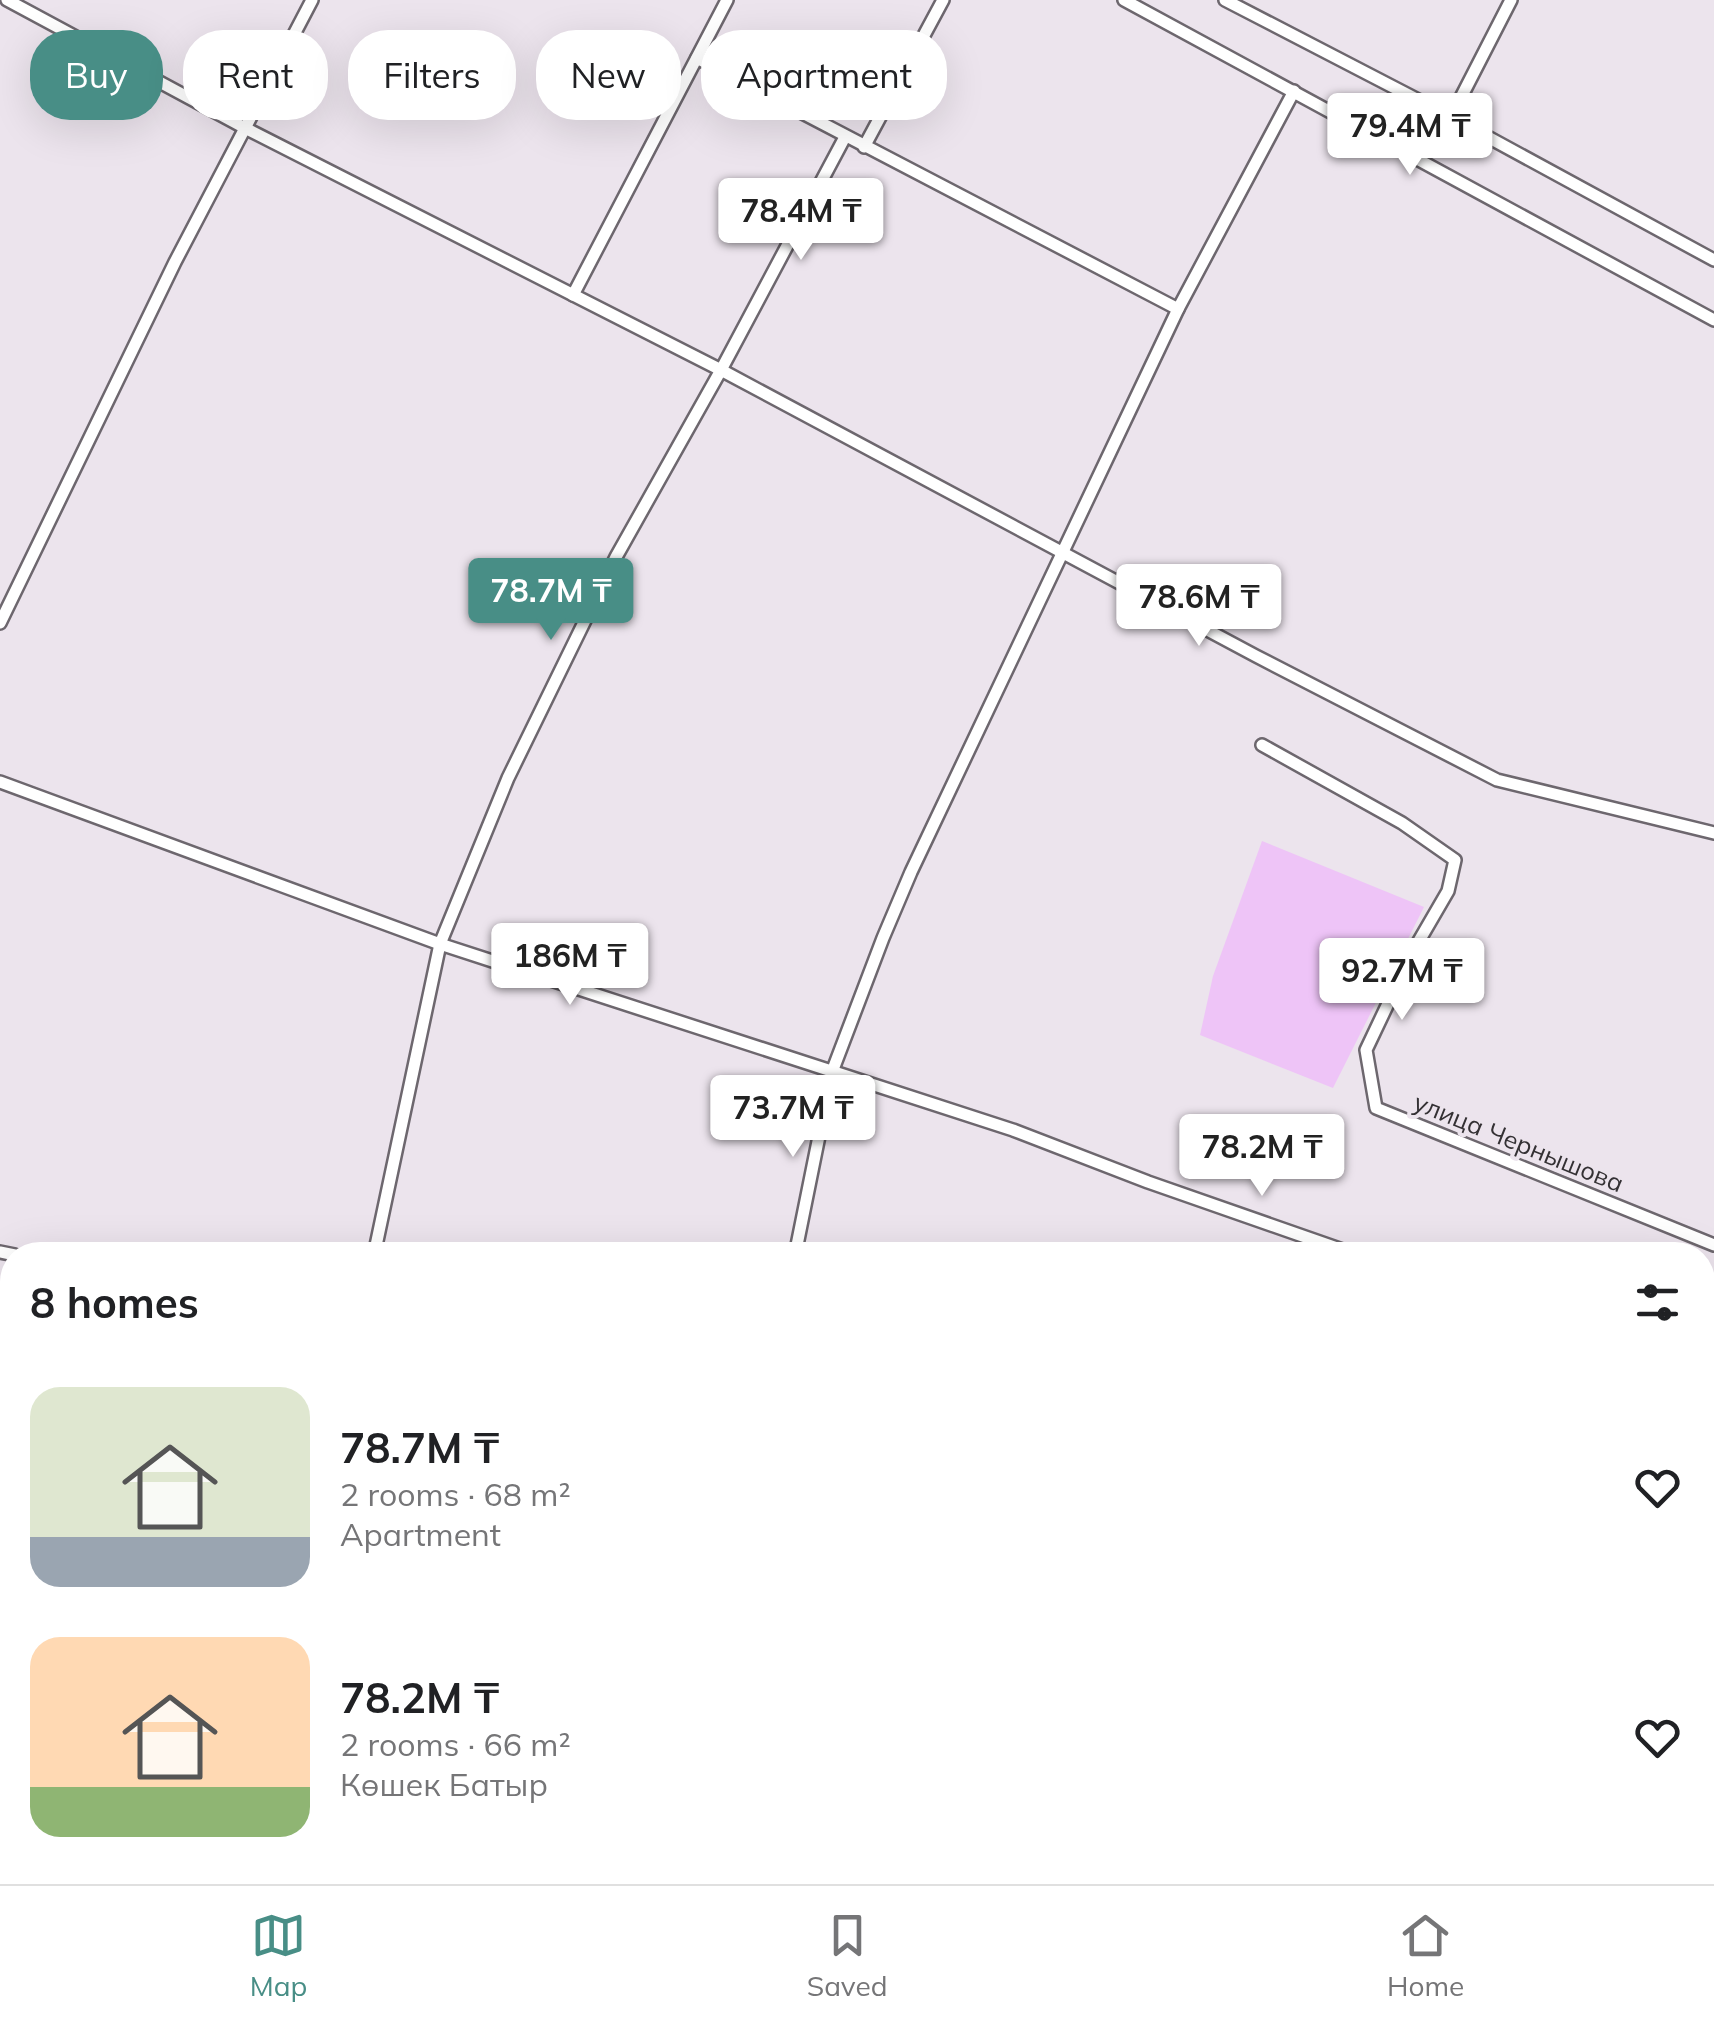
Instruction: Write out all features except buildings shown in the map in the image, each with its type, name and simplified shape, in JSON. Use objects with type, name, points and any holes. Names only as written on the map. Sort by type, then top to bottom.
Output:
[{"type":"street","points":[[7,0],[245,128],[721,370],[1496,780],[1714,833]]},
{"type":"street","points":[[0,623],[175,262],[312,0]]},
{"type":"street","points":[[573,294],[727,0]]},
{"type":"street","points":[[864,147],[944,0]]},
{"type":"street","points":[[1124,0],[1714,320]]},
{"type":"street","points":[[1226,0],[1451,116],[1714,260]]},
{"type":"street","points":[[1451,116],[1511,0]]},
{"type":"street","points":[[697,58],[1178,309]]},
{"type":"street","points":[[798,1242],[832,1072],[911,872],[1178,309],[1294,91]]},
{"type":"street","points":[[377,1242],[440,944],[508,778],[608,572],[846,137]]},
{"type":"street","name":"улица Чернышова","points":[[1262,745],[1402,824],[1455,860],[1448,891],[1412,954],[1366,1050],[1376,1108],[1707,1242]]},
{"type":"street","points":[[0,782],[440,944],[1013,1130],[1306,1242]]},
{"type":"shaded area","points":[[1262,841],[1424,907],[1333,1088],[1200,1035],[1213,976]]}]
